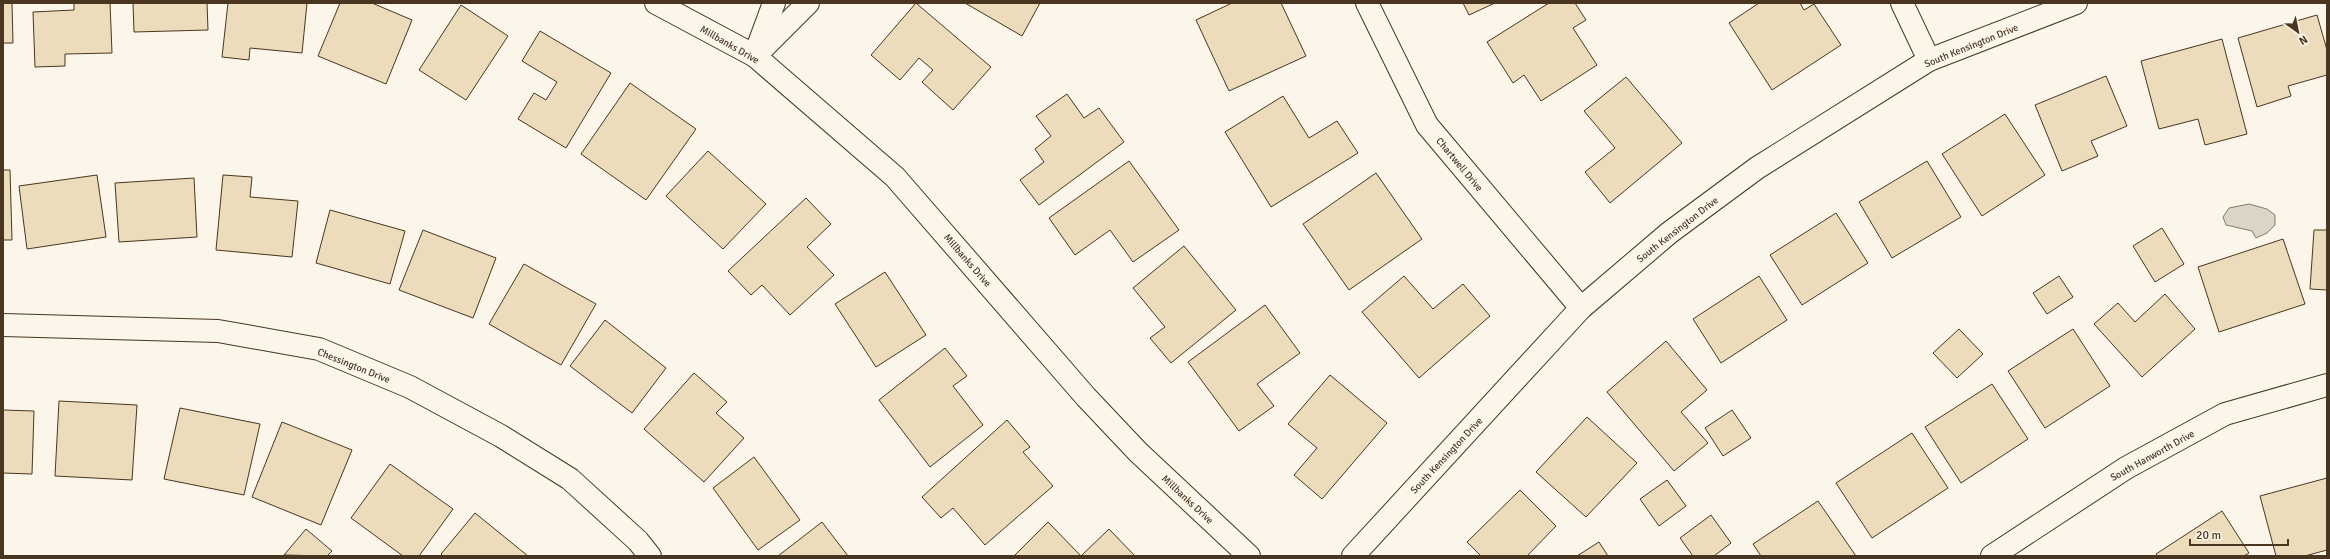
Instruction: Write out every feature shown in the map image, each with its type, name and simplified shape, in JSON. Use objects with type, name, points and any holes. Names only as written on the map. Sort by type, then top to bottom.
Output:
[{"type":"street","name":"Millbanks Drive","points":[[656,3],[755,56],[895,178],[1092,403],[1138,452],[1249,556]]},
{"type":"street","points":[[755,56],[774,3]]},
{"type":"street","points":[[755,56],[808,3]]},
{"type":"street","name":"Chartwell Drive","points":[[1367,3],[1427,125],[1581,308]]},
{"type":"street","points":[[1902,3],[1929,60]]},
{"type":"street","name":"South Kensington Drive","points":[[1352,556],[1581,308],[1669,233],[1757,168],[1929,60],[2076,3]]},
{"type":"street","name":"Chessington Drive","points":[[3,325],[218,331],[319,350],[410,387],[501,436],[570,479],[638,541],[650,556]]},
{"type":"street","name":"South Hanworth Drive","points":[[1992,556],[2126,468],[2224,414],[2327,385]]},
{"type":"shaded area","points":[[2249,204],[2267,209],[2275,215],[2275,225],[2267,233],[2256,238],[2252,231],[2226,225],[2223,217],[2229,208]]},
{"type":"building","points":[[3,3],[12,3],[13,43],[3,43]]},
{"type":"building","points":[[74,3],[110,3],[112,53],[65,54],[65,66],[35,67],[33,12],[74,10]]},
{"type":"building","points":[[133,3],[207,3],[208,30],[134,32]]},
{"type":"building","points":[[228,3],[307,3],[302,53],[250,48],[249,60],[222,57]]},
{"type":"building","points":[[340,3],[372,3],[412,20],[386,84],[318,56]]},
{"type":"building","points":[[916,3],[991,67],[953,110],[922,82],[933,70],[919,58],[900,80],[871,55]]},
{"type":"building","points":[[965,3],[1040,3],[1022,36]]},
{"type":"building","points":[[1232,3],[1281,3],[1306,56],[1229,91],[1196,20]]},
{"type":"building","points":[[1463,3],[1495,3],[1469,15]]},
{"type":"building","points":[[1549,3],[1575,3],[1586,20],[1573,28],[1597,65],[1541,101],[1524,75],[1513,83],[1487,42]]},
{"type":"building","points":[[1759,3],[1800,3],[1804,10],[1814,4],[1841,45],[1772,90],[1729,23]]},
{"type":"building","points":[[461,5],[508,36],[466,100],[419,70]]},
{"type":"building","points":[[2317,15],[2327,50],[2327,75],[2288,86],[2291,96],[2257,107],[2238,38]]},
{"type":"building","points":[[540,31],[611,73],[566,148],[518,119],[534,93],[546,100],[557,82],[522,61]]},
{"type":"building","points":[[2222,39],[2247,134],[2205,145],[2198,119],[2159,129],[2141,61]]},
{"type":"building","points":[[2106,76],[2127,126],[2091,141],[2098,156],[2062,171],[2035,105]]},
{"type":"building","points":[[1626,77],[1682,143],[1610,203],[1585,172],[1615,148],[1584,111]]},
{"type":"building","points":[[630,83],[696,129],[646,200],[581,154]]},
{"type":"building","points":[[1067,94],[1084,118],[1099,108],[1124,142],[1039,205],[1020,180],[1044,162],[1035,149],[1051,136],[1036,116]]},
{"type":"building","points":[[1283,96],[1309,138],[1337,121],[1358,153],[1271,207],[1225,132]]},
{"type":"building","points":[[2005,114],[2045,175],[1982,216],[1942,154]]},
{"type":"building","points":[[708,151],[766,204],[723,249],[666,196]]},
{"type":"building","points":[[1129,161],[1179,230],[1133,262],[1110,230],[1075,255],[1049,218]]},
{"type":"building","points":[[1927,161],[1961,217],[1892,258],[1859,202]]},
{"type":"building","points":[[3,170],[10,170],[12,240],[3,240]]},
{"type":"building","points":[[1376,173],[1422,239],[1349,290],[1303,224]]},
{"type":"building","points":[[97,175],[106,237],[27,249],[19,186]]},
{"type":"building","points":[[223,175],[252,177],[250,197],[298,201],[292,257],[216,250]]},
{"type":"building","points":[[194,178],[197,237],[119,242],[115,183]]},
{"type":"building","points":[[806,198],[831,224],[807,247],[834,275],[790,315],[762,285],[751,295],[728,271]]},
{"type":"building","points":[[330,210],[405,231],[390,284],[316,263]]},
{"type":"building","points":[[1836,213],[1868,263],[1802,305],[1770,255]]},
{"type":"building","points":[[2162,228],[2184,264],[2155,282],[2133,246]]},
{"type":"building","points":[[423,230],[496,258],[473,318],[399,290]]},
{"type":"building","points":[[2314,230],[2327,230],[2327,290],[2310,289]]},
{"type":"building","points":[[2283,239],[2305,304],[2219,332],[2198,267]]},
{"type":"building","points":[[1184,246],[1236,310],[1171,363],[1150,338],[1165,327],[1133,288]]},
{"type":"building","points":[[524,264],[596,304],[561,365],[489,324]]},
{"type":"building","points":[[885,272],[926,335],[876,367],[835,304]]},
{"type":"building","points":[[1404,276],[1433,309],[1463,284],[1490,316],[1419,378],[1362,312]]},
{"type":"building","points":[[1759,276],[1787,320],[1721,363],[1693,319]]},
{"type":"building","points":[[2059,276],[2073,297],[2047,314],[2033,293]]},
{"type":"building","points":[[2165,294],[2195,329],[2142,377],[2094,324],[2118,303],[2135,322]]},
{"type":"building","points":[[1265,305],[1300,353],[1257,384],[1274,406],[1239,431],[1188,362]]},
{"type":"building","points":[[605,320],[666,368],[632,413],[570,366]]},
{"type":"building","points":[[1959,329],[1983,354],[1957,378],[1933,353]]},
{"type":"building","points":[[2073,329],[2110,386],[2045,428],[2008,371]]},
{"type":"building","points":[[1666,341],[1707,390],[1681,412],[1708,443],[1674,471],[1607,392]]},
{"type":"building","points":[[945,348],[967,376],[953,386],[983,425],[930,467],[879,400]]},
{"type":"building","points":[[694,373],[727,402],[716,413],[744,438],[704,482],[644,429]]},
{"type":"building","points":[[1330,375],[1387,423],[1322,499],[1294,475],[1317,448],[1288,424]]},
{"type":"building","points":[[1992,384],[2028,439],[1961,483],[1925,427]]},
{"type":"building","points":[[59,401],[137,405],[132,480],[55,476]]},
{"type":"building","points":[[180,408],[260,424],[244,495],[164,479]]},
{"type":"building","points":[[3,410],[34,411],[32,474],[3,473]]},
{"type":"building","points":[[1732,410],[1751,438],[1723,456],[1705,428]]},
{"type":"building","points":[[1587,417],[1637,463],[1586,517],[1536,472]]},
{"type":"building","points":[[1007,420],[1030,447],[1023,452],[1053,486],[985,545],[953,508],[941,518],[922,497]]},
{"type":"building","points":[[282,422],[352,450],[321,525],[252,497]]},
{"type":"building","points":[[1912,433],[1948,488],[1872,538],[1836,483]]},
{"type":"building","points":[[754,457],[800,520],[758,550],[713,488]]},
{"type":"building","points":[[390,464],[453,509],[419,556],[403,556],[351,518]]},
{"type":"building","points":[[2327,478],[2327,550],[2305,556],[2276,556],[2260,496]]},
{"type":"building","points":[[1667,480],[1686,506],[1659,526],[1640,499]]},
{"type":"building","points":[[1520,490],[1556,526],[1527,556],[1481,556],[1467,542]]},
{"type":"building","points":[[1818,501],[1856,556],[1761,556],[1753,544]]},
{"type":"building","points":[[2222,511],[2249,553],[2244,556],[2157,556],[2156,554]]},
{"type":"building","points":[[475,513],[528,556],[443,556],[441,554]]},
{"type":"building","points":[[1711,515],[1731,543],[1714,556],[1693,556],[1680,538]]},
{"type":"building","points":[[822,522],[848,556],[778,556]]},
{"type":"building","points":[[1048,522],[1081,556],[1014,556]]},
{"type":"building","points":[[306,529],[332,551],[327,556],[284,555]]},
{"type":"building","points":[[1109,529],[1135,556],[1081,556]]},
{"type":"building","points":[[1599,542],[1608,556],[1577,556]]}]
